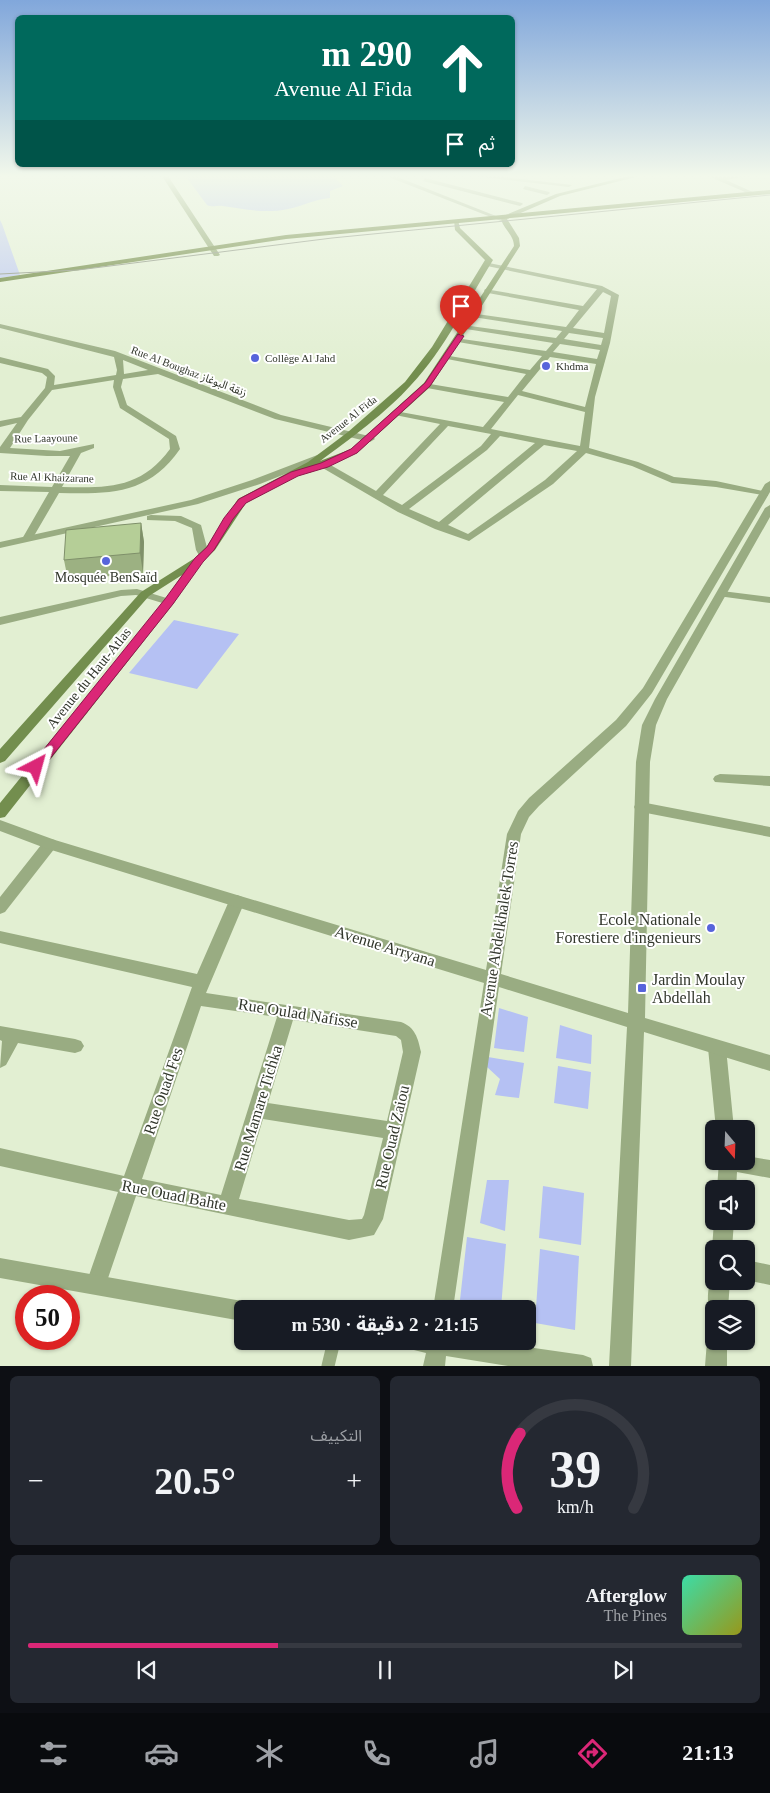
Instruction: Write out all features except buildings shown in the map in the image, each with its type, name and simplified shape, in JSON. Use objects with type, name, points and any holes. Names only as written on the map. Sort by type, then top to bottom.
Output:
[{"type":"highway","points":[[0,280],[185,252],[333,240]]},
{"type":"highway","points":[[0,287],[215,249]]},
{"type":"main road","points":[[209,240],[215,249]]},
{"type":"main road","points":[[209,240],[215,249]]},
{"type":"main road","points":[[471,240],[487,257],[489,260],[487,264]]},
{"type":"main road","name":"Avenue Al Fida","points":[[326,461],[354,451],[370,439],[427,385],[505,266],[518,242],[517,240]]},
{"type":"main road","name":"Avenue Al Fida","points":[[326,461],[351,434],[392,399],[426,362],[447,332],[467,294],[487,264]]},
{"type":"main road","points":[[467,294],[486,294]]},
{"type":"main road","name":"Avenue du Haut-Atlas","points":[[0,813],[169,602],[220,536],[228,518],[242,501],[294,474],[326,461]]},
{"type":"main road","name":"Avenue du Haut-Atlas","points":[[0,758],[145,594],[202,558]]},
{"type":"street","points":[[326,461],[402,510],[460,536],[469,538],[475,536],[549,482],[584,450],[588,410],[615,295],[602,288],[505,266],[487,264]]},
{"type":"street","points":[[486,429],[602,288]]},
{"type":"street","points":[[486,294],[584,309]]},
{"type":"street","points":[[473,315],[606,336]]},
{"type":"street","name":"Rue Al Boughaz زنقة البوغاز","points":[[0,326],[118,356],[272,415],[370,439]]},
{"type":"street","points":[[466,326],[604,348]]},
{"type":"street","points":[[458,340],[600,362]]},
{"type":"street","name":"Rue Al Khaizarane","points":[[0,488],[100,492],[124,487],[154,474],[168,462],[176,444],[169,435],[123,406],[117,387],[121,370],[118,356]]},
{"type":"street","points":[[447,357],[532,373]]},
{"type":"street","points":[[0,360],[48,372],[51,376],[49,388],[2,450]]},
{"type":"street","points":[[49,388],[158,371]]},
{"type":"street","points":[[427,385],[509,400]]},
{"type":"street","points":[[516,392],[588,410]]},
{"type":"street","points":[[398,413],[584,450],[635,464],[672,480],[716,484],[768,495],[722,594],[649,725],[642,762],[636,1023],[620,1366]]},
{"type":"street","points":[[0,424],[24,419]]},
{"type":"street","points":[[377,495],[446,422]]},
{"type":"street","points":[[402,510],[484,448],[498,432]]},
{"type":"street","points":[[439,527],[542,442]]},
{"type":"street","name":"Rue Laayoune","points":[[2,450],[78,452],[90,446]]},
{"type":"street","points":[[27,539],[78,452]]},
{"type":"street","name":"Avenue Al Fida","points":[[106,523],[232,491],[326,461]]},
{"type":"street","name":"Avenue Abdelkhalek Torres","points":[[444,1300],[514,834],[523,816],[545,791],[621,724],[634,709],[648,690],[768,495]]},
{"type":"street","points":[[0,545],[106,523],[161,518],[183,520],[197,527],[202,558]]},
{"type":"street","points":[[0,621],[113,594],[137,592],[169,602]]},
{"type":"street","points":[[722,594],[770,600]]},
{"type":"street","points":[[720,779],[770,781]]},
{"type":"street","points":[[641,807],[770,832]]},
{"type":"street","name":"Avenue Arryana","points":[[0,825],[50,844],[770,1063]]},
{"type":"street","points":[[0,908],[50,844]]},
{"type":"street","name":"Rue Ouad Fes","points":[[96,1284],[198,990],[237,901]]},
{"type":"street","name":"Rue Oulad Nafisse","points":[[0,937],[198,990],[287,1011],[401,1029]]},
{"type":"street","name":"Rue Mamare Tichka","points":[[228,1206],[287,1011]]},
{"type":"street","name":"Rue Ouad Zaiou","points":[[349,1230],[367,1228],[373,1219],[412,1052],[409,1037],[401,1029]]},
{"type":"street","points":[[0,1060],[6,1034],[75,1046]]},
{"type":"street","points":[[717,1048],[724,1120]]},
{"type":"street","points":[[258,1110],[394,1131]]},
{"type":"street","name":"Rue Ouad Bahte","points":[[0,1157],[130,1186],[349,1230]]},
{"type":"street","points":[[755,1166],[770,1169]]},
{"type":"street","points":[[0,1268],[234,1310]]},
{"type":"street","points":[[755,1272],[770,1275]]},
{"type":"street","points":[[328,1366],[332,1350]]},
{"type":"street","points":[[716,1366],[717,1350]]},
{"type":"street","points":[[437,1351],[583,1366]]},
{"type":"shaded area","points":[[0,240],[8,240],[20,275],[0,278]]},
{"type":"shaded area","points":[[174,620],[239,634],[197,689],[129,673]]},
{"type":"shaded area","points":[[499,1008],[528,1017],[524,1052],[494,1048]]},
{"type":"shaded area","points":[[560,1025],[592,1035],[591,1064],[556,1058]]},
{"type":"shaded area","points":[[488,1057],[524,1063],[519,1098],[495,1095],[500,1079],[487,1067]]},
{"type":"shaded area","points":[[558,1066],[591,1072],[588,1109],[554,1103]]},
{"type":"shaded area","points":[[487,1180],[509,1180],[505,1231],[480,1223]]},
{"type":"shaded area","points":[[543,1186],[584,1193],[581,1245],[539,1238]]},
{"type":"shaded area","points":[[467,1237],[506,1244],[502,1300],[460,1300]]},
{"type":"shaded area","points":[[540,1249],[579,1256],[575,1330],[536,1323]]},
{"type":"tram line","points":[[0,274],[78,270],[318,240]]},
{"type":"place","name":"Collège Al Jahd","points":[[255,358]]},
{"type":"place","name":"Khdma","points":[[546,366]]},
{"type":"place","name":"Mosquée BenSaïd","points":[[106,561]]},
{"type":"place","name":"Ecole Nationale Forestiere d'ingenieurs","points":[[711,928]]},
{"type":"place","name":"Jardin Moulay Abdellah","points":[[642,988]]},
{"type":"route","points":[[36,767],[169,602],[199,560],[211,548],[220,536],[228,518],[242,501],[294,474],[324,465],[354,451],[370,439],[427,385],[461,336]]}]
